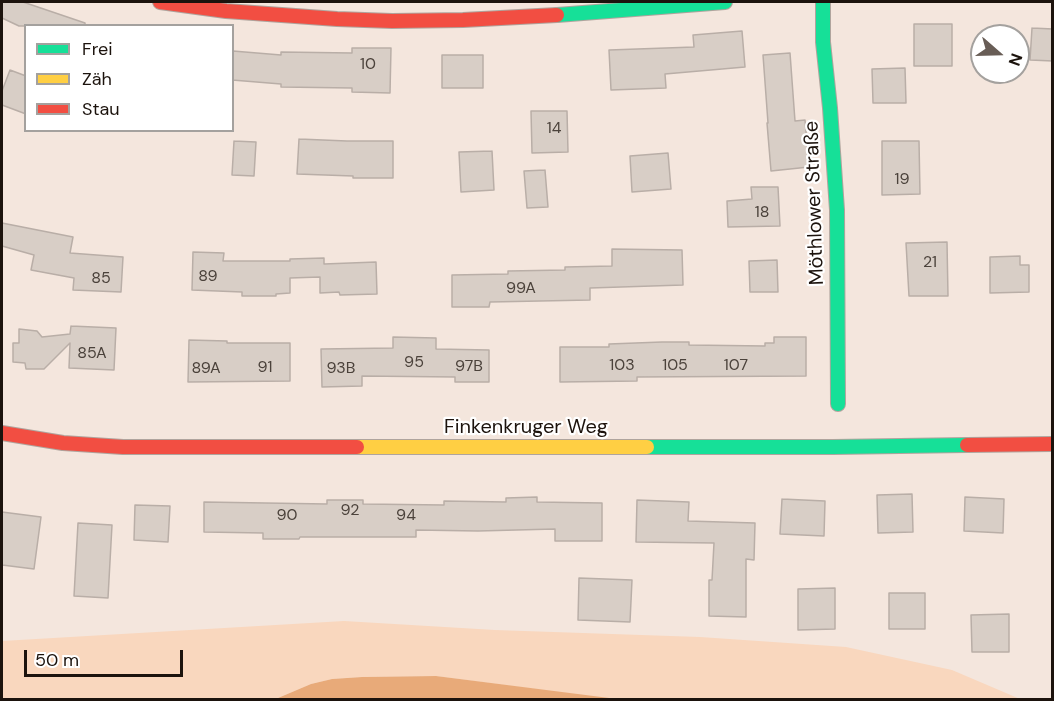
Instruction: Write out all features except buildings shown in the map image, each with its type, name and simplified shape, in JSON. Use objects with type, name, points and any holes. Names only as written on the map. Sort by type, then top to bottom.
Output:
[{"type":"street","points":[[160,2],[226,11],[392,21],[560,15],[725,2]]},
{"type":"street","name":"Möthlower Straße","points":[[823,2],[823,42],[837,210],[838,404]]},
{"type":"street","name":"Finkenkruger Weg","points":[[2,433],[63,443],[123,447],[833,447],[1053,444]]},
{"type":"shaded area","points":[[344,621],[495,630],[700,637],[846,647],[952,670],[1020,699],[617,700],[436,676],[332,679],[271,699],[2,699],[2,641]]},
{"type":"shaded area","points":[[436,676],[617,699],[243,699],[278,698],[311,684],[332,679]]},
{"type":"traffic: fast","points":[[557,15],[725,2]]},
{"type":"traffic: fast","points":[[823,2],[823,42],[837,210],[838,404]]},
{"type":"traffic: fast","points":[[647,447],[967,445]]},
{"type":"traffic: slow","points":[[357,447],[647,447]]},
{"type":"traffic: jam","points":[[160,2],[226,11],[392,21],[557,15]]},
{"type":"traffic: jam","points":[[2,433],[63,443],[123,447],[357,447]]},
{"type":"traffic: jam","points":[[967,445],[1052,444]]}]
